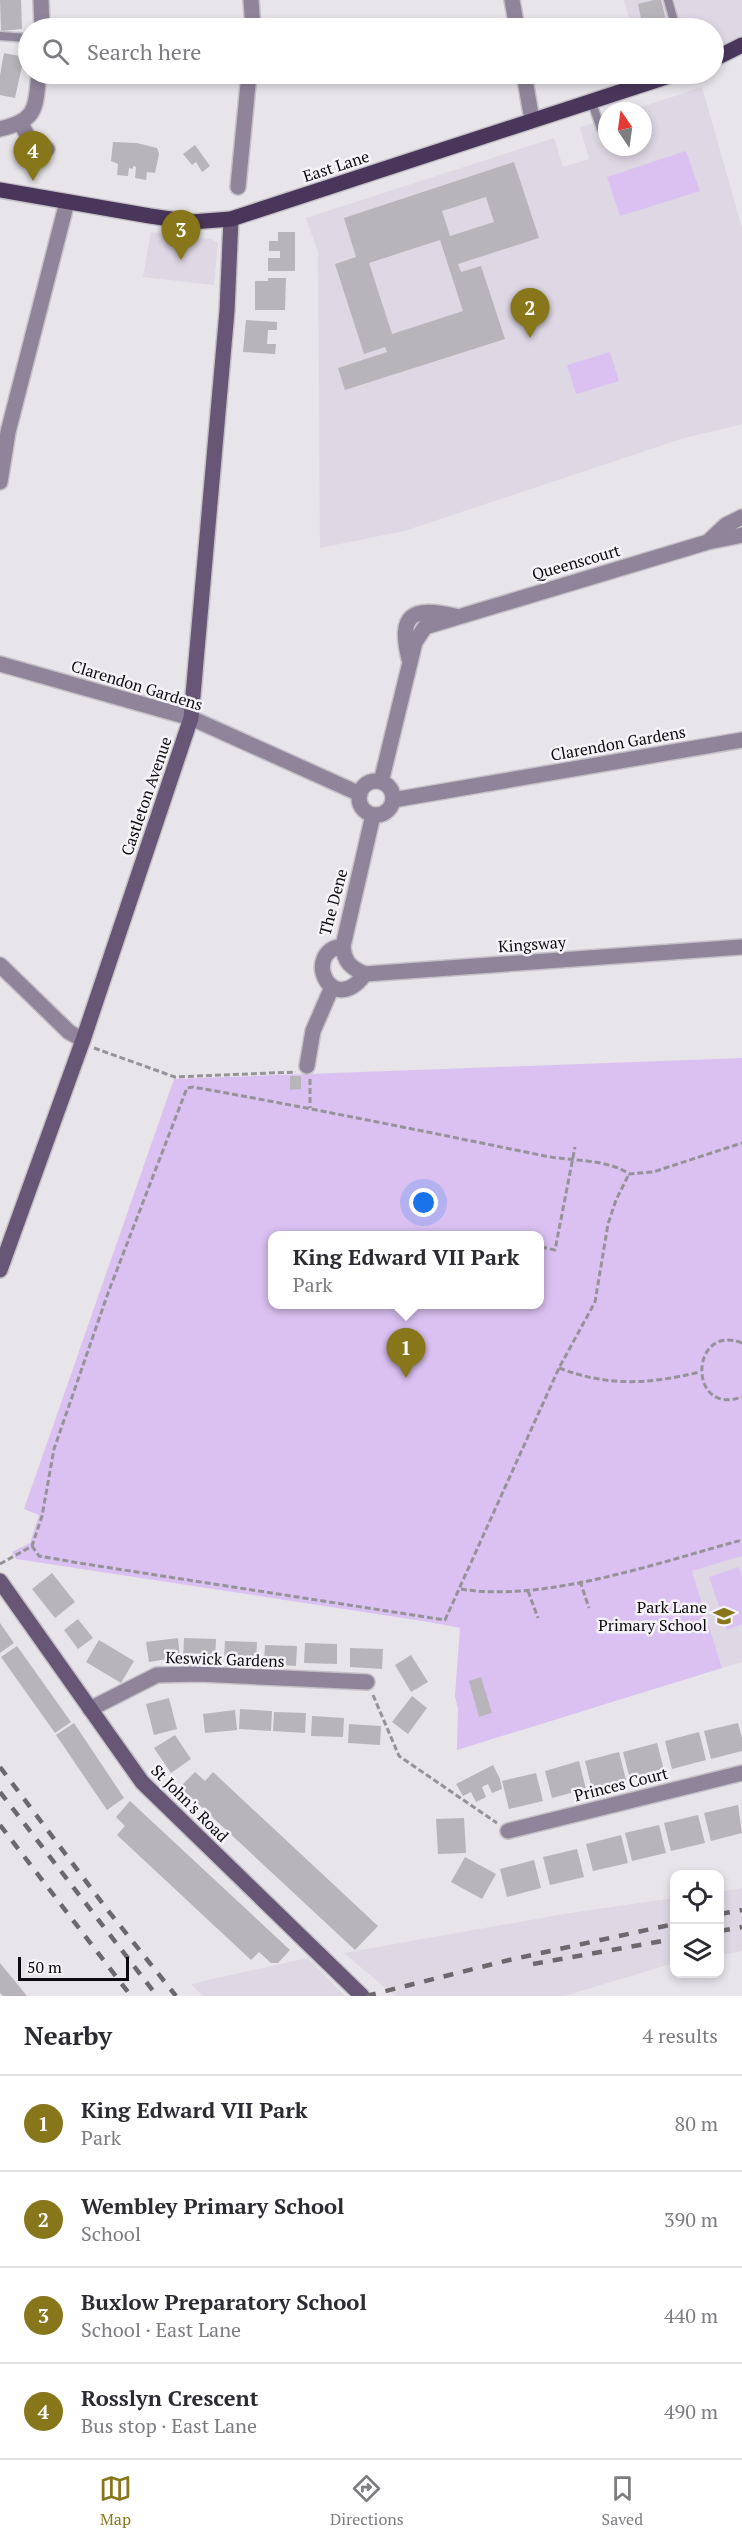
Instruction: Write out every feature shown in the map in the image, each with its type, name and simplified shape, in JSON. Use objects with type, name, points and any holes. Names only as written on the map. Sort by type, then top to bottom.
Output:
[{"type":"main road","points":[[724,55],[741,47]]},
{"type":"main road","name":"East Lane","points":[[0,190],[191,222],[231,219],[641,84]]},
{"type":"street","points":[[41,0],[42,18]]},
{"type":"street","points":[[251,0],[252,18]]},
{"type":"street","points":[[512,0],[515,18]]},
{"type":"street","points":[[0,129],[21,124],[35,109],[38,84]]},
{"type":"street","points":[[238,187],[248,84]]},
{"type":"street","points":[[526,84],[532,120]]},
{"type":"street","points":[[21,124],[31,142],[47,149]]},
{"type":"street","points":[[0,482],[8,432],[67,202]]},
{"type":"street","name":"Castleton Avenue","points":[[1,1264],[82,1041],[191,718],[227,311],[231,219]]},
{"type":"street","name":"Queenscourt","points":[[708,542],[726,525],[742,517]]},
{"type":"street","name":"Queenscourt","points":[[381,782],[419,632],[425,627],[455,616],[708,542],[742,535]]},
{"type":"street","name":"Clarendon Gardens","points":[[0,664],[191,718],[360,794]]},
{"type":"street","name":"Clarendon Gardens","points":[[393,800],[742,740]]},
{"type":"street","points":[[381,782],[391,789],[393,800],[387,812],[373,815],[363,809],[360,804],[360,794],[367,784],[381,782]]},
{"type":"street","name":"The Dene","points":[[332,987],[324,976],[322,963],[334,947],[343,946],[373,815]]},
{"type":"street","points":[[308,1069],[313,1031],[332,987],[342,991],[356,987],[365,974],[352,969],[344,956],[343,946]]},
{"type":"street","name":"Kingsway","points":[[365,974],[742,947]]},
{"type":"street","points":[[0,965],[69,1032],[82,1041]]},
{"type":"street","name":"St John's Road","points":[[0,1581],[142,1782],[362,1996]]},
{"type":"street","name":"Keswick Gardens","points":[[90,1709],[157,1675],[199,1674],[367,1683]]},
{"type":"street","name":"Princes Court","points":[[508,1831],[742,1773]]},
{"type":"lane","points":[[668,0],[673,18]]},
{"type":"lane","points":[[0,36],[18,37]]},
{"type":"lane","points":[[591,99],[598,120]]},
{"type":"path","points":[[82,1041],[175,1077],[308,1069],[310,1108]]},
{"type":"path","points":[[187,1077],[189,1087]]},
{"type":"path","points":[[0,1564],[32,1546],[42,1516],[54,1449],[108,1293],[185,1089],[189,1087],[310,1108],[574,1161],[617,1166],[629,1174],[652,1172],[742,1143]]},
{"type":"path","points":[[544,1247],[555,1250],[576,1148]]},
{"type":"path","points":[[32,1546],[39,1556],[59,1560],[445,1620],[461,1589],[559,1368],[595,1302],[608,1224],[616,1200],[629,1174]]},
{"type":"path","points":[[742,1343],[729,1340],[711,1347],[701,1363],[700,1372],[707,1389],[714,1395],[731,1400],[742,1397]]},
{"type":"path","points":[[559,1368],[584,1377],[626,1382],[650,1381],[700,1372]]},
{"type":"path","points":[[461,1589],[499,1593],[528,1591],[580,1581],[742,1540]]},
{"type":"path","points":[[580,1581],[589,1608]]},
{"type":"path","points":[[528,1591],[538,1618]]},
{"type":"path","points":[[367,1683],[399,1756],[508,1831]]},
{"type":"shaded area","points":[[624,0],[742,0],[742,42],[724,45],[724,18],[629,18]]},
{"type":"shaded area","points":[[702,87],[742,228],[742,424],[681,439],[404,531],[320,548],[318,252],[306,218],[554,138],[563,167],[589,159],[580,127],[598,122],[598,156],[652,156],[652,104]]},
{"type":"shaded area","points":[[686,151],[700,191],[620,216],[607,177]]},
{"type":"shaded area","points":[[151,232],[211,239],[218,243],[214,285],[143,277]]},
{"type":"shaded area","points":[[610,352],[619,381],[576,394],[567,365]]},
{"type":"shaded area","points":[[742,1058],[742,1556],[692,1571],[722,1668],[457,1750],[458,1709],[455,1696],[460,1628],[16,1559],[12,1552],[30,1543],[39,1515],[24,1509],[174,1079]]},
{"type":"shaded area","name":"Park Lane Primary School","points":[[742,1556],[742,1662],[722,1668],[692,1571]]},
{"type":"shaded area","points":[[739,1567],[742,1577],[742,1624],[727,1630],[709,1577]]},
{"type":"shaded area","points":[[742,1888],[742,1951],[724,1954],[724,1924],[724,1891]]},
{"type":"shaded area","points":[[670,1899],[670,1964],[564,1996],[395,1996],[344,1953],[570,1913]]},
{"type":"shaded area","points":[[308,1958],[345,1996],[203,1996],[191,1984]]},
{"type":"building","points":[[0,0],[21,0],[22,18],[18,18],[18,29],[1,31]]},
{"type":"building","points":[[661,0],[666,18],[641,18],[638,4]]},
{"type":"building","points":[[4,53],[18,56],[18,84],[15,98],[0,95],[0,75]]},
{"type":"building","points":[[113,142],[137,143],[157,148],[159,154],[155,173],[147,172],[146,180],[135,178],[136,167],[133,166],[133,169],[129,168],[128,176],[117,175],[118,164],[111,161]]},
{"type":"building","points":[[195,145],[210,166],[202,172],[196,162],[192,165],[183,154]]},
{"type":"building","points":[[514,162],[539,238],[458,264],[461,272],[481,266],[505,339],[345,390],[338,368],[387,352],[385,347],[364,354],[335,264],[356,257],[344,218]],"holes":[[[486,197],[494,222],[450,236],[442,211]],[[440,240],[463,311],[392,334],[369,263]]]},
{"type":"building","points":[[278,232],[295,232],[295,271],[268,271],[268,258],[280,258],[280,251],[269,251],[269,241],[278,241]]},
{"type":"building","points":[[268,278],[286,278],[285,310],[255,310],[255,281],[268,281]]},
{"type":"building","points":[[246,320],[277,322],[277,330],[268,330],[267,344],[276,344],[275,354],[243,352]]},
{"type":"building","points":[[290,1076],[301,1076],[301,1089],[290,1090]]},
{"type":"building","points":[[52,1573],[75,1602],[55,1618],[32,1589]]},
{"type":"building","points":[[78,1619],[93,1638],[78,1649],[64,1630]]},
{"type":"building","points":[[0,1623],[14,1643],[0,1653]]},
{"type":"building","points":[[178,1638],[180,1657],[149,1662],[146,1642]]},
{"type":"building","points":[[184,1638],[216,1639],[215,1659],[183,1658]]},
{"type":"building","points":[[99,1640],[134,1661],[121,1683],[86,1662]]},
{"type":"building","points":[[225,1641],[257,1642],[256,1662],[224,1660]]},
{"type":"building","points":[[305,1643],[337,1644],[337,1664],[304,1663]]},
{"type":"building","points":[[265,1645],[297,1646],[296,1666],[264,1664]]},
{"type":"building","points":[[17,1646],[71,1722],[55,1733],[1,1657]]},
{"type":"building","points":[[350,1648],[383,1649],[382,1669],[350,1667]]},
{"type":"building","points":[[411,1655],[428,1682],[411,1692],[395,1665]]},
{"type":"building","points":[[481,1677],[492,1713],[479,1717],[469,1681]]},
{"type":"building","points":[[412,1696],[427,1708],[408,1734],[392,1722]]},
{"type":"building","points":[[169,1698],[177,1729],[154,1735],[146,1704]]},
{"type":"building","points":[[240,1709],[272,1711],[271,1731],[239,1729]]},
{"type":"building","points":[[235,1710],[237,1730],[205,1733],[203,1714]]},
{"type":"building","points":[[274,1712],[306,1713],[305,1733],[273,1731]]},
{"type":"building","points":[[312,1716],[344,1718],[343,1737],[311,1736]]},
{"type":"building","points":[[74,1723],[124,1798],[107,1810],[56,1735]]},
{"type":"building","points":[[738,1723],[742,1738],[742,1751],[711,1759],[704,1731]]},
{"type":"building","points":[[349,1724],[381,1726],[380,1745],[348,1743]]},
{"type":"building","points":[[699,1732],[706,1760],[672,1769],[665,1741]]},
{"type":"building","points":[[175,1735],[191,1759],[171,1773],[154,1748]]},
{"type":"building","points":[[657,1743],[664,1770],[630,1779],[623,1752]]},
{"type":"building","points":[[619,1752],[626,1780],[592,1789],[585,1761]]},
{"type":"building","points":[[579,1761],[586,1789],[552,1798],[545,1771]]},
{"type":"building","points":[[493,1765],[502,1789],[492,1793],[488,1784],[482,1787],[486,1797],[476,1802],[471,1792],[463,1796],[456,1784]]},
{"type":"building","points":[[195,1772],[205,1781],[213,1772],[378,1926],[355,1950],[180,1787]]},
{"type":"building","points":[[536,1773],[543,1801],[509,1809],[502,1781]]},
{"type":"building","points":[[130,1801],[290,1950],[278,1963],[271,1963],[259,1952],[251,1960],[117,1835],[125,1826],[116,1817]]},
{"type":"building","points":[[738,1805],[742,1833],[711,1841],[704,1813]]},
{"type":"building","points":[[698,1815],[705,1843],[671,1851],[664,1823]]},
{"type":"building","points":[[464,1818],[466,1853],[438,1854],[436,1819]]},
{"type":"building","points":[[659,1825],[666,1853],[632,1861],[625,1833]]},
{"type":"building","points":[[621,1835],[628,1863],[593,1871],[586,1844]]},
{"type":"building","points":[[577,1849],[584,1877],[550,1885],[543,1857]]},
{"type":"building","points":[[465,1857],[496,1874],[482,1899],[451,1882]]},
{"type":"building","points":[[534,1860],[541,1888],[507,1897],[500,1869]]},
{"type":"building","points":[[0,1963],[27,1996],[3,1996],[0,1993]]},
{"type":"railway","points":[[0,1767],[106,1908],[176,1996]]},
{"type":"railway","points":[[0,1792],[157,1996]]},
{"type":"railway","points":[[0,1825],[131,1996]]},
{"type":"railway","points":[[724,1913],[742,1910]]},
{"type":"railway","points":[[366,1996],[509,1960],[670,1925]]},
{"type":"railway","points":[[724,1930],[742,1927]]},
{"type":"railway","points":[[533,1964],[670,1940]]},
{"type":"place","name":"Rosslyn Crescent","points":[[33,181]]},
{"type":"place","name":"Buxlow Preparatory School","points":[[181,260]]},
{"type":"place","name":"Wembley Primary School","points":[[530,338]]},
{"type":"place","name":"King Edward VII Park","points":[[406,1378]]},
{"type":"place","name":"Park Lane Primary School","points":[[724,1616]]}]
